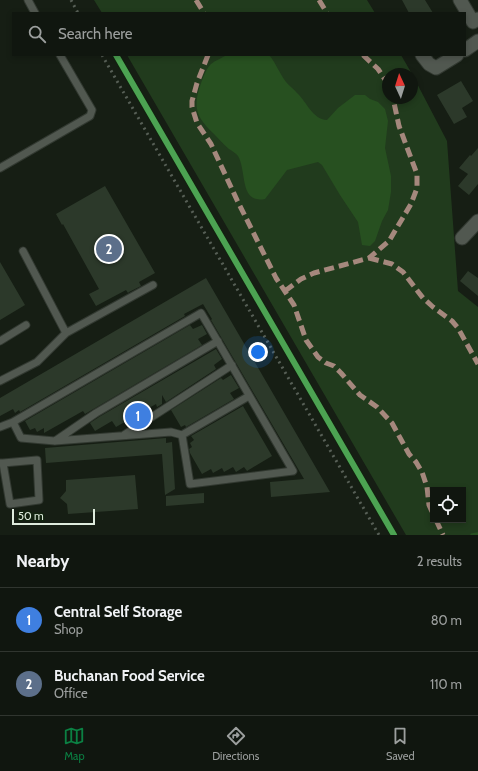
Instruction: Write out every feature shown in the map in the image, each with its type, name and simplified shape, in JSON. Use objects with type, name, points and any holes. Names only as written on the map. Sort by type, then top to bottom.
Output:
[{"type":"street","points":[[460,0],[473,24]]},
{"type":"street","points":[[466,49],[478,41]]},
{"type":"street","points":[[423,56],[429,64],[436,68],[455,56]]},
{"type":"street","points":[[462,238],[478,221]]},
{"type":"lane","points":[[28,0],[34,12]]},
{"type":"lane","points":[[1,164],[90,116],[92,110],[61,56]]},
{"type":"lane","points":[[23,252],[66,333]]},
{"type":"lane","points":[[0,381],[37,362],[66,333],[153,285]]},
{"type":"lane","points":[[0,427],[13,422],[201,313],[293,471],[190,484],[182,434]]},
{"type":"lane","points":[[0,341],[26,324]]},
{"type":"lane","points":[[55,441],[96,413],[218,341]]},
{"type":"lane","points":[[122,436],[232,365]]},
{"type":"lane","points":[[13,422],[21,438],[55,441],[171,432],[182,434],[250,396]]},
{"type":"lane","points":[[37,460],[39,500],[10,504],[2,463],[37,460]]},
{"type":"shaded area","points":[[94,0],[367,0],[374,12],[101,12]]},
{"type":"shaded area","points":[[128,56],[402,56],[409,68],[382,68],[382,104],[418,104],[418,85],[447,141],[458,291],[478,307],[478,535],[406,535]]},
{"type":"shaded area","points":[[225,56],[270,56],[286,82],[301,97],[310,110],[317,117],[322,119],[327,120],[338,108],[355,95],[365,95],[378,102],[385,109],[388,121],[385,148],[391,176],[391,192],[388,210],[382,221],[375,241],[370,246],[362,245],[358,222],[322,165],[318,162],[287,170],[265,199],[257,199],[247,192],[241,162],[238,156],[204,124],[198,114],[197,96],[199,89],[207,69],[213,63]]},
{"type":"building","points":[[402,0],[425,0],[432,12],[408,12]]},
{"type":"building","points":[[461,81],[473,101],[462,108],[467,117],[454,124],[437,95]]},
{"type":"building","points":[[478,148],[478,184],[469,195],[458,186],[468,174],[459,168]]},
{"type":"building","points":[[105,186],[155,273],[139,282],[141,286],[128,293],[126,290],[96,306],[89,294],[99,289],[56,214]]},
{"type":"building","points":[[0,262],[25,305],[0,320]]},
{"type":"building","points":[[468,271],[478,278],[478,296],[460,281]]},
{"type":"building","points":[[206,278],[330,492],[271,497],[270,482],[304,479],[203,304],[20,412],[19,410],[15,413],[13,409],[0,416],[0,398]]},
{"type":"building","points":[[190,325],[193,329],[202,325],[207,334],[198,339],[202,345],[85,414],[83,411],[44,433],[44,428],[37,432],[35,428],[30,430],[25,421]]},
{"type":"building","points":[[216,349],[222,359],[214,365],[216,369],[166,402],[162,395],[162,404],[157,407],[156,404],[116,427],[112,421],[95,431],[90,423]]},
{"type":"building","points":[[231,375],[239,388],[230,393],[234,399],[186,427],[185,425],[181,427],[171,410],[221,378],[223,380]]},
{"type":"building","points":[[243,406],[272,456],[247,471],[244,467],[236,472],[233,467],[224,472],[222,468],[213,473],[211,469],[202,474],[190,453],[189,449],[192,447],[190,443],[194,440],[191,436]]},
{"type":"building","points":[[166,438],[166,443],[172,442],[175,489],[165,495],[162,454],[46,463],[45,448]]},
{"type":"building","points":[[135,475],[138,509],[68,514],[67,504],[60,498],[66,491],[66,480]]},
{"type":"building","points":[[204,493],[204,503],[166,506],[166,496]]},
{"type":"waterway","points":[[472,535],[478,534]]},
{"type":"railway","points":[[71,0],[77,12]]},
{"type":"railway","points":[[103,56],[379,535]]},
{"type":"marked path","points":[[196,0],[203,12]]},
{"type":"marked path","points":[[319,0],[326,12]]},
{"type":"marked path","points":[[208,56],[192,101],[192,107],[197,123],[211,144],[276,278],[294,305],[306,340],[318,357],[326,363],[334,366],[360,395],[377,407],[392,423],[409,454],[422,472],[427,487],[430,507]]},
{"type":"marked path","points":[[364,56],[378,69],[382,75]]},
{"type":"marked path","points":[[285,291],[301,279],[314,273],[369,258],[389,241],[411,204],[417,188],[417,174],[399,126],[394,104]]},
{"type":"marked path","points":[[369,258],[392,264],[403,272],[423,298],[452,321],[458,328],[478,364]]},
{"type":"marked path","points":[[437,523],[443,535]]},
{"type":"cycle path","points":[[117,56],[394,535]]},
{"type":"place","name":"Buchanan Food Service","points":[[109,249]]},
{"type":"place","name":"Central Self Storage","points":[[138,416]]}]
